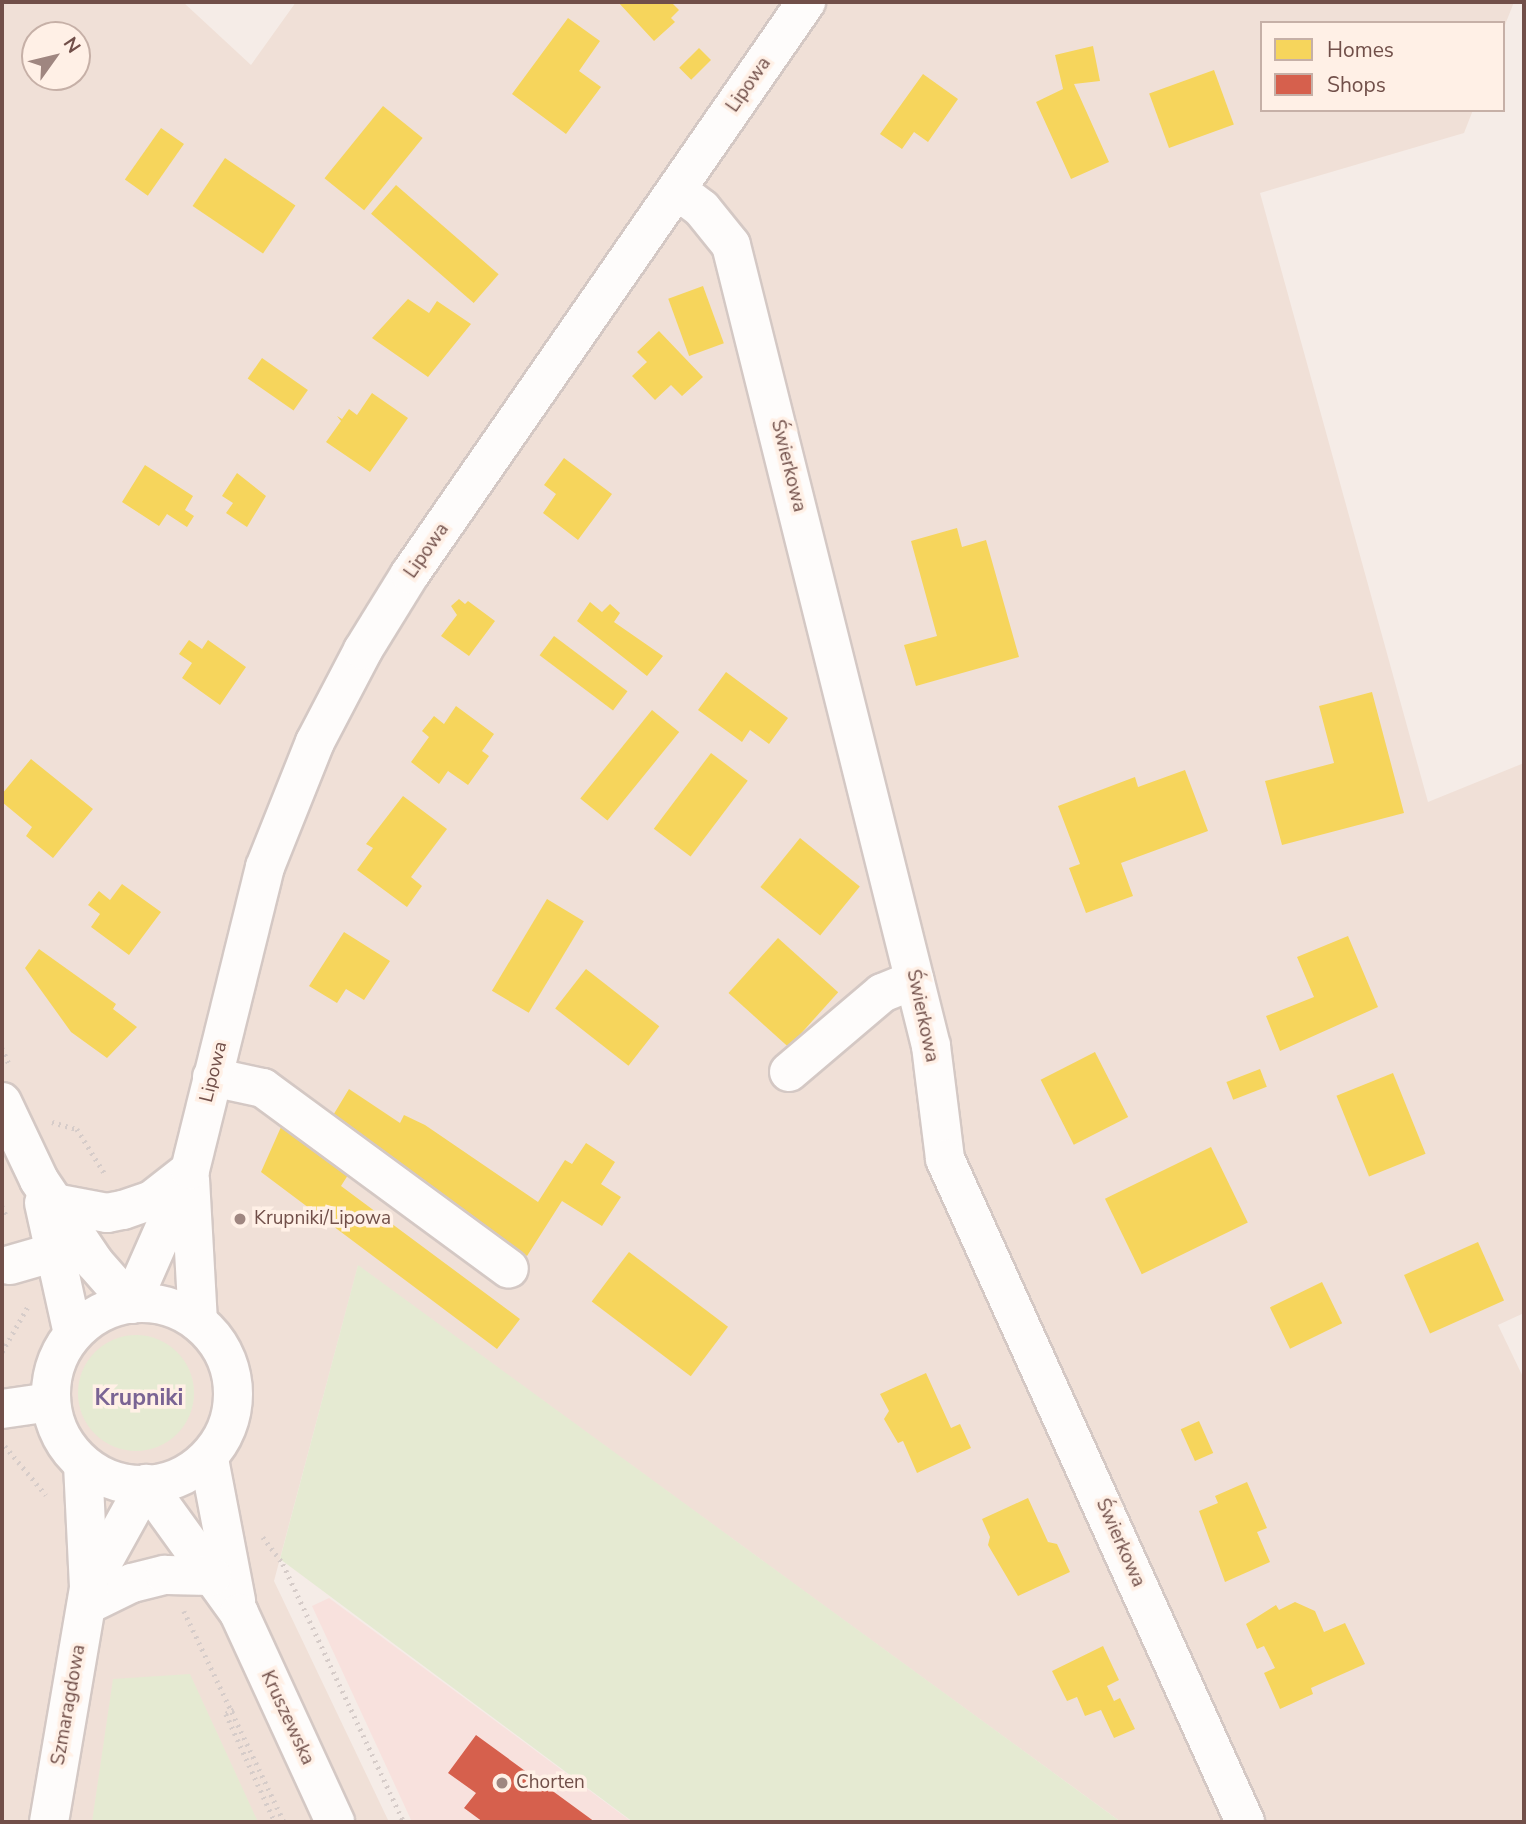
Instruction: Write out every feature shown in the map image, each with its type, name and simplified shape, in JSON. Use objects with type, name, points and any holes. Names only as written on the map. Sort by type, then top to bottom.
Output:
[{"type":"street","name":"Lipowa","points":[[131,1304],[190,1170],[265,867],[315,742],[363,650],[806,2]]},
{"type":"street","name":"Świerkowa","points":[[677,190],[702,209],[731,246],[931,1046],[945,1158],[1245,1822]]},
{"type":"street","points":[[789,1072],[882,993],[915,981]]},
{"type":"street","points":[[212,1077],[263,1088],[509,1269]]},
{"type":"street","points":[[7,1086],[46,1192],[55,1252],[73,1334]]},
{"type":"street","name":"Lipowa","points":[[190,1170],[198,1322]]},
{"type":"street","points":[[46,1192],[107,1213],[152,1200],[190,1170]]},
{"type":"street","points":[[46,1192],[94,1262],[131,1304]]},
{"type":"street","points":[[10,1265],[55,1252]]},
{"type":"street","points":[[131,1304],[167,1306],[198,1322],[212,1334],[231,1374],[229,1424],[209,1460],[177,1479],[146,1484],[120,1483],[83,1466],[60,1436],[50,1402],[58,1358],[73,1334],[93,1317],[131,1304]]},
{"type":"street","points":[[2,1409],[50,1402]]},
{"type":"street","name":"Kruszewska","points":[[209,1460],[239,1614]]},
{"type":"street","name":"Szmaragdowa","points":[[49,1822],[88,1596],[83,1466]]},
{"type":"street","name":"Kruszewska","points":[[146,1484],[239,1614],[334,1822]]},
{"type":"street","name":"Szmaragdowa","points":[[88,1596],[146,1484]]},
{"type":"street","points":[[88,1596],[165,1575],[212,1576]]},
{"type":"path","points":[[2,1048],[7,1086]]},
{"type":"path","points":[[44,1120],[76,1129],[113,1186]]},
{"type":"path","points":[[2,1352],[33,1298]]},
{"type":"path","points":[[2,1439],[9,1455],[53,1500]]},
{"type":"path","points":[[259,1534],[283,1564],[404,1822]]},
{"type":"path","points":[[181,1606],[233,1710],[284,1822]]},
{"type":"path","points":[[233,1710],[226,1714],[275,1822]]},
{"type":"shaded area","points":[[2,2],[183,2],[251,65],[296,2],[1514,2],[1505,25],[1505,21],[1260,21],[1260,112],[1472,112],[1464,133],[1260,193],[1428,802],[1524,763],[1524,1313],[1498,1325],[1524,1379],[1524,1822],[1121,1822],[358,1266],[274,1581],[389,1822],[2,1822]]},
{"type":"shaded area","points":[[329,1598],[632,1822],[412,1822],[312,1606]]},
{"type":"green space","points":[[358,1265],[1121,1822],[633,1822],[280,1559]]},
{"type":"green space","points":[[136,1335],[158,1339],[177,1352],[190,1371],[194,1393],[190,1415],[177,1434],[158,1447],[136,1451],[114,1447],[95,1434],[82,1415],[78,1393],[82,1371],[95,1352],[114,1339]]},
{"type":"green space","points":[[190,1674],[258,1822],[92,1822],[113,1679]]},
{"type":"building: Homes","points":[[618,2],[671,2],[679,10],[671,18],[675,22],[654,41]]},
{"type":"building: Homes","points":[[568,18],[600,41],[579,71],[601,87],[566,134],[512,94]]},
{"type":"building: Homes","points":[[1093,46],[1100,81],[1074,84],[1109,162],[1071,179],[1036,102],[1063,89],[1055,55]]},
{"type":"building: Homes","points":[[699,48],[711,60],[691,80],[679,68]]},
{"type":"building: Homes","points":[[1214,70],[1234,125],[1169,148],[1149,94]]},
{"type":"building: Homes","points":[[923,74],[958,99],[928,142],[914,132],[902,149],[880,134]]},
{"type":"building: Homes","points":[[383,106],[423,138],[364,210],[324,178]]},
{"type":"building: Homes","points":[[161,128],[184,144],[148,196],[125,180]]},
{"type":"building: Homes","points":[[225,158],[295,206],[263,254],[193,206]]},
{"type":"building: Homes","points":[[396,185],[499,274],[474,303],[371,214]]},
{"type":"building: Homes","points":[[703,286],[724,343],[689,356],[668,299]]},
{"type":"building: Homes","points":[[408,299],[429,313],[437,301],[471,324],[428,377],[372,338]]},
{"type":"building: Homes","points":[[659,331],[703,377],[682,396],[671,385],[655,400],[632,376],[647,362],[637,352]]},
{"type":"building: Homes","points":[[262,358],[308,390],[294,411],[248,378]]},
{"type":"building: Homes","points":[[372,393],[408,418],[370,472],[326,442],[341,421],[337,416],[342,419],[349,409],[357,415]]},
{"type":"building: Homes","points":[[564,458],[612,494],[578,540],[543,513],[556,494],[544,485]]},
{"type":"building: Homes","points":[[145,465],[193,496],[185,510],[194,516],[187,527],[167,514],[159,526],[122,502]]},
{"type":"building: Homes","points":[[237,473],[266,496],[247,527],[226,513],[233,503],[222,496]]},
{"type":"building: Homes","points":[[957,528],[962,547],[986,540],[1019,657],[916,686],[904,645],[937,636],[911,541]]},
{"type":"building: Homes","points":[[459,599],[465,604],[468,601],[495,621],[469,656],[441,636],[457,615],[451,606]]},
{"type":"building: Homes","points":[[590,602],[602,612],[610,604],[620,613],[614,622],[663,656],[647,676],[577,621]]},
{"type":"building: Homes","points":[[554,636],[627,691],[613,711],[540,655]]},
{"type":"building: Homes","points":[[189,640],[202,649],[208,640],[246,667],[220,705],[182,678],[192,663],[179,654]]},
{"type":"building: Homes","points":[[726,672],[788,718],[769,744],[750,730],[742,742],[698,710]]},
{"type":"building: Homes","points":[[1372,692],[1404,813],[1282,845],[1265,781],[1334,763],[1319,706]]},
{"type":"building: Homes","points":[[456,706],[494,734],[482,751],[489,756],[468,785],[448,771],[439,784],[411,762],[429,737],[422,731],[434,716],[444,724]]},
{"type":"building: Homes","points":[[652,710],[679,732],[607,821],[580,799]]},
{"type":"building: Homes","points":[[711,753],[748,781],[691,857],[654,829]]},
{"type":"building: Homes","points":[[31,759],[93,809],[53,858],[26,836],[32,827],[2,802],[2,794]]},
{"type":"building: Homes","points":[[1185,770],[1208,831],[1121,863],[1133,896],[1086,913],[1069,868],[1080,864],[1058,806],[1135,777],[1138,787]]},
{"type":"building: Homes","points":[[403,796],[447,829],[411,877],[422,886],[407,907],[357,870],[373,848],[366,844]]},
{"type":"building: Homes","points":[[800,838],[860,886],[820,935],[760,887]]},
{"type":"building: Homes","points":[[122,884],[161,912],[129,955],[91,927],[100,914],[88,905],[99,891],[110,900]]},
{"type":"building: Homes","points":[[547,899],[584,921],[529,1013],[492,991]]},
{"type":"building: Homes","points":[[344,932],[390,961],[364,1000],[346,989],[337,1003],[309,986]]},
{"type":"building: Homes","points":[[1348,936],[1378,1007],[1280,1051],[1266,1016],[1314,997],[1297,957]]},
{"type":"building: Homes","points":[[778,938],[838,992],[789,1047],[728,993]]},
{"type":"building: Homes","points":[[39,949],[116,1004],[113,1009],[137,1027],[107,1058],[71,1032],[25,968]]},
{"type":"building: Homes","points":[[586,969],[659,1026],[629,1066],[555,1008]]},
{"type":"building: Homes","points":[[1095,1052],[1128,1117],[1074,1145],[1041,1080]]},
{"type":"building: Homes","points":[[1260,1069],[1267,1087],[1233,1100],[1226,1082]]},
{"type":"building: Homes","points":[[1393,1073],[1426,1154],[1369,1177],[1336,1096]]},
{"type":"building: Homes","points":[[349,1089],[400,1123],[404,1115],[425,1125],[538,1202],[565,1160],[572,1164],[586,1143],[615,1162],[601,1184],[621,1197],[602,1226],[562,1201],[527,1256],[333,1128],[332,1117]]},
{"type":"building: Homes","points":[[281,1127],[348,1175],[341,1186],[520,1319],[497,1349],[261,1172]]},
{"type":"building: Homes","points":[[1211,1147],[1248,1222],[1142,1274],[1105,1199]]},
{"type":"building: Homes","points":[[1478,1242],[1504,1300],[1430,1333],[1404,1275]]},
{"type":"building: Homes","points":[[629,1252],[728,1327],[691,1376],[592,1302]]},
{"type":"building: Homes","points":[[1322,1282],[1342,1323],[1290,1349],[1270,1307]]},
{"type":"building: Homes","points":[[926,1373],[951,1428],[960,1424],[971,1448],[917,1473],[903,1441],[898,1443],[884,1419],[889,1411],[880,1394]]},
{"type":"building: Homes","points":[[1199,1421],[1213,1453],[1195,1461],[1181,1429]]},
{"type":"building: Homes","points":[[1247,1482],[1267,1528],[1257,1532],[1270,1562],[1225,1582],[1199,1511],[1218,1503],[1215,1496]]},
{"type":"building: Homes","points":[[1028,1498],[1048,1542],[1057,1544],[1070,1572],[1018,1596],[988,1545],[990,1537],[982,1519]]},
{"type":"building: Homes","points":[[1295,1602],[1315,1611],[1324,1632],[1345,1623],[1365,1664],[1311,1688],[1313,1694],[1280,1709],[1264,1673],[1275,1668],[1264,1646],[1257,1649],[1246,1624],[1276,1605],[1279,1610]]},
{"type":"building: Homes","points":[[1103,1646],[1119,1680],[1107,1686],[1114,1701],[1120,1698],[1135,1729],[1114,1738],[1101,1710],[1085,1716],[1077,1697],[1067,1701],[1052,1671]]},
{"type":"building: Shops","name":"Chorten","points":[[476,1735],[595,1822],[483,1822],[464,1808],[476,1793],[448,1773]]},
{"type":"place","name":"Krupniki/Lipowa","points":[[240,1219]]},
{"type":"place","name":"Chorten","points":[[502,1783]]},
{"type":"district","name":"Krupniki","points":[[139,1398]]}]
